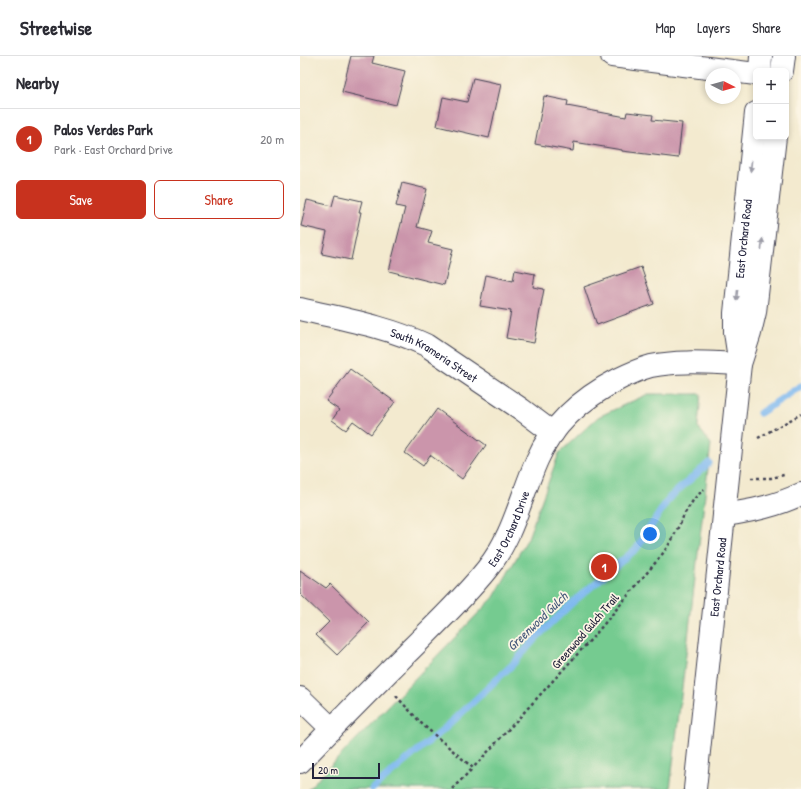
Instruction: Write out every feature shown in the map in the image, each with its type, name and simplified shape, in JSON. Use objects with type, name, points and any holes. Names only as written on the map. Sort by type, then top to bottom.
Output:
[{"type":"street","points":[[612,56],[753,74]]},
{"type":"street","points":[[760,68],[761,56]]},
{"type":"street","points":[[782,68],[784,56]]},
{"type":"street","name":"East Orchard Road","points":[[740,364],[735,332],[735,313],[753,140]]},
{"type":"street","name":"East Orchard Road","points":[[695,789],[740,364],[755,312],[774,140]]},
{"type":"street","name":"South Krameria Street","points":[[300,309],[377,327],[411,337],[426,344],[521,409],[553,433]]},
{"type":"street","name":"East Orchard Drive","points":[[300,762],[380,679],[458,603],[489,567],[501,548],[513,524],[538,459],[553,433],[562,421],[591,396],[618,380],[644,368],[684,362],[740,364]]},
{"type":"street","points":[[724,515],[771,506],[801,494]]},
{"type":"street","points":[[300,698],[332,729]]},
{"type":"path","points":[[758,438],[801,414]]},
{"type":"path","points":[[750,478],[771,478],[785,475]]},
{"type":"path","name":"Greenwood Gulch Trail","points":[[452,789],[594,636],[662,556],[694,499],[707,486]]},
{"type":"path","points":[[380,679],[423,725],[473,768]]},
{"type":"green space","points":[[648,394],[701,394],[698,427],[711,444],[670,789],[308,789],[494,597],[528,538],[559,453],[598,417]]},
{"type":"building","points":[[351,56],[374,56],[372,63],[405,71],[396,105],[342,92]]},
{"type":"building","points":[[473,78],[501,84],[489,138],[437,126],[443,97],[467,102]]},
{"type":"building","points":[[544,96],[568,101],[567,106],[626,117],[627,112],[653,115],[652,120],[682,123],[678,158],[622,151],[574,142],[573,151],[535,144]]},
{"type":"building","points":[[402,183],[427,189],[417,227],[432,231],[428,243],[453,249],[444,285],[389,271],[405,208],[396,206]]},
{"type":"building","points":[[335,195],[362,201],[351,260],[322,254],[327,232],[301,226],[307,200],[332,206]]},
{"type":"building","points":[[641,267],[654,304],[597,325],[584,287]]},
{"type":"building","points":[[515,270],[535,274],[533,287],[544,289],[534,343],[506,338],[511,311],[480,306],[486,275],[513,281]]},
{"type":"building","points":[[350,369],[395,402],[371,434],[353,421],[346,430],[332,420],[339,410],[326,401]]},
{"type":"building","points":[[437,409],[486,445],[462,479],[430,455],[423,466],[405,453]]},
{"type":"building","points":[[300,570],[326,588],[330,584],[369,622],[337,655],[316,635],[329,622],[300,594]]},
{"type":"waterway","name":"Greenwood Gulch","points":[[760,413],[801,386]]},
{"type":"waterway","name":"Greenwood Gulch","points":[[372,789],[452,722],[512,665],[536,638],[573,602],[637,548],[669,498],[709,463]]},
{"type":"place","name":"Palos Verdes Park","points":[[604,567]]}]
